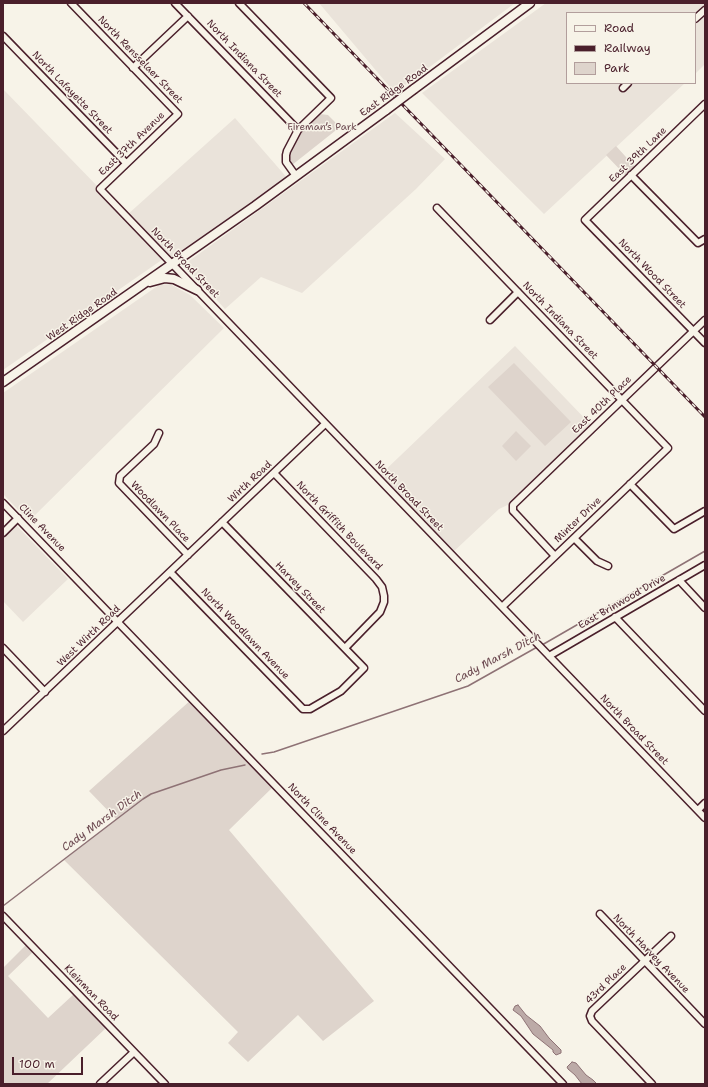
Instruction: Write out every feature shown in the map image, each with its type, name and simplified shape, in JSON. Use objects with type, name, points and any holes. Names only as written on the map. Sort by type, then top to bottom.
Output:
[{"type":"main road","name":"East Ridge Road","points":[[173,264],[386,110],[525,4]]},
{"type":"main road","name":"West Ridge Road","points":[[3,382],[173,264]]},
{"type":"main road","points":[[144,284],[165,278],[174,279],[197,290]]},
{"type":"street","name":"North Rensselaer Street","points":[[71,3],[178,114]]},
{"type":"street","name":"North Indiana Street","points":[[175,3],[298,130]]},
{"type":"street","points":[[239,3],[331,98],[298,130],[286,155],[286,162],[296,176]]},
{"type":"street","points":[[696,18],[705,10]]},
{"type":"street","points":[[133,68],[188,16]]},
{"type":"street","name":"North Lafayette Street","points":[[3,36],[126,163]]},
{"type":"street","points":[[623,88],[627,84]]},
{"type":"street","name":"East 39th Lane","points":[[585,220],[705,104]]},
{"type":"street","name":"East 37th Avenue","points":[[100,189],[178,114]]},
{"type":"street","points":[[631,175],[698,244],[705,239]]},
{"type":"street","name":"North Broad Street","points":[[100,189],[705,818]]},
{"type":"street","name":"North Indiana Street","points":[[437,208],[668,448]]},
{"type":"street","name":"North Wood Street","points":[[585,220],[705,343]]},
{"type":"street","points":[[490,320],[518,292]]},
{"type":"street","name":"East 40th Place","points":[[556,556],[513,511],[513,505],[705,320]]},
{"type":"street","name":"Wirth Road","points":[[188,555],[325,424]]},
{"type":"street","name":"Woodlawn Place","points":[[159,432],[154,444],[120,476],[118,481],[121,486],[188,555]]},
{"type":"street","name":"Minter Drive","points":[[502,607],[668,448]]},
{"type":"street","name":"North Griffith Boulevard","points":[[274,474],[382,587],[384,596],[382,607],[377,617],[344,648]]},
{"type":"street","points":[[630,484],[674,529],[705,511]]},
{"type":"street","name":"Cline Avenue","points":[[3,503],[66,567]]},
{"type":"street","points":[[3,533],[18,518]]},
{"type":"street","name":"Harvey Street","points":[[222,522],[364,668]]},
{"type":"street","points":[[574,538],[597,561],[608,566]]},
{"type":"street","name":"West Wirth Road","points":[[3,731],[188,555]]},
{"type":"street","name":"East Brinwood Drive","points":[[550,656],[705,565]]},
{"type":"street","name":"North Cline Avenue","points":[[66,567],[563,1084]]},
{"type":"street","name":"North Woodlawn Avenue","points":[[170,572],[306,710],[338,693],[364,668]]},
{"type":"street","points":[[679,580],[705,608]]},
{"type":"street","points":[[615,617],[705,712]]},
{"type":"street","points":[[3,648],[45,692]]},
{"type":"street","points":[[698,810],[705,803]]},
{"type":"street","name":"North Harvey Avenue","points":[[600,914],[705,1024]]},
{"type":"street","name":"Kleinman Road","points":[[3,916],[165,1084]]},
{"type":"street","name":"43rd Place","points":[[652,1084],[590,1017],[592,1011],[671,936]]},
{"type":"street","points":[[100,1084],[134,1052]]},
{"type":"shaded area","points":[[319,3],[515,3],[395,93]]},
{"type":"shaded area","points":[[546,3],[705,3],[705,64],[696,73],[696,12],[566,12],[566,84],[684,84],[544,214],[422,93]]},
{"type":"shaded area","points":[[3,89],[166,257],[3,370]]},
{"type":"shaded area","points":[[395,113],[445,159],[416,189],[302,293],[261,277],[225,309],[191,272],[189,261]]},
{"type":"shaded area","points":[[235,118],[289,180],[172,262],[127,215]]},
{"type":"shaded area","points":[[170,284],[190,295],[224,328],[29,521],[3,494],[3,393],[159,285]]},
{"type":"shaded area","points":[[515,346],[593,427],[516,501],[499,509],[451,554],[377,478]]},
{"type":"shaded area","points":[[16,525],[68,579],[23,622],[3,601],[3,538]]},
{"type":"shaded area","points":[[518,1005],[526,1015],[540,1026],[561,1050],[561,1053],[556,1055],[553,1050],[533,1034],[521,1016],[513,1010],[515,1006]]},
{"type":"shaded area","points":[[572,1062],[576,1063],[586,1075],[597,1084],[582,1084],[567,1067]]},
{"type":"green space","name":"Fireman’s Park","points":[[320,114],[328,115],[340,127],[292,165],[289,157],[298,136]]},
{"type":"green space","points":[[616,146],[635,167],[626,176],[606,155]]},
{"type":"green space","points":[[514,363],[571,422],[545,446],[488,387]]},
{"type":"green space","points":[[516,431],[531,446],[516,461],[502,446]]},
{"type":"green space","points":[[192,699],[275,785],[229,830],[374,1001],[323,1041],[298,1015],[248,1062],[228,1043],[238,1032],[64,860],[116,819],[89,791]]},
{"type":"green space","points":[[26,945],[33,952],[8,976],[48,1018],[74,994],[106,1028],[47,1084],[3,1084],[3,968]]},
{"type":"waterway","name":"Cady Marsh Ditch","points":[[542,645],[705,551]]},
{"type":"waterway","name":"Cady Marsh Ditch","points":[[262,754],[274,752],[468,686],[539,646]]},
{"type":"waterway","name":"Cady Marsh Ditch","points":[[3,906],[151,794],[221,770],[245,765]]},
{"type":"railway","points":[[304,3],[705,417]]}]
